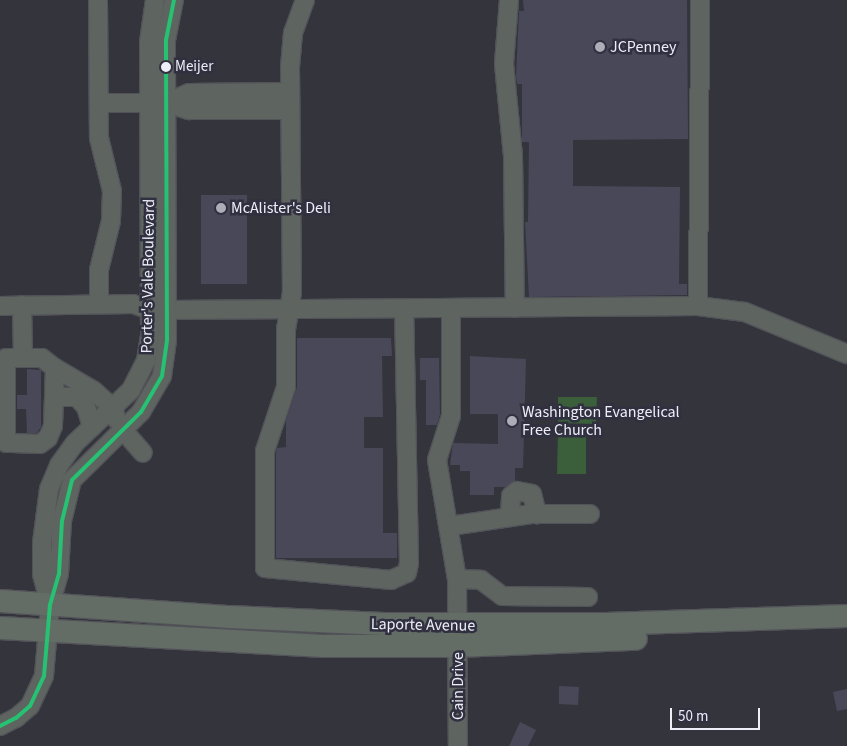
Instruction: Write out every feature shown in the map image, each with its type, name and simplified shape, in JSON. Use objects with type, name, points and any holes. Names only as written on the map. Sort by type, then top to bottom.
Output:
[{"type":"main road","name":"Laporte Avenue","points":[[0,601],[322,623],[458,636],[847,630]]},
{"type":"main road","name":"Laporte Avenue","points":[[0,628],[323,646],[458,636],[847,616]]},
{"type":"street","points":[[98,0],[99,138],[112,191],[111,221],[99,270],[99,304]]},
{"type":"street","name":"Porter's Vale Boulevard","points":[[0,726],[16,718],[30,706],[39,691],[44,676],[50,605],[59,574],[65,499],[72,480],[141,412],[162,376],[167,351],[158,310],[149,103],[149,42],[155,0]]},
{"type":"street","name":"Porter's Vale Boulevard","points":[[50,605],[42,574],[43,513],[59,465],[92,428],[114,409],[141,376],[158,310],[167,103],[166,40],[174,0]]},
{"type":"street","points":[[304,0],[293,33],[290,92],[290,309],[286,387],[265,451],[265,568],[391,580],[407,574],[409,563],[404,309]]},
{"type":"street","points":[[509,0],[504,64],[513,155],[515,308]]},
{"type":"street","points":[[698,306],[700,0]]},
{"type":"street","points":[[167,103],[189,93],[290,92]]},
{"type":"street","points":[[99,103],[167,103],[189,110],[290,110]]},
{"type":"street","points":[[0,306],[133,304],[158,310],[698,306],[745,312],[847,354]]},
{"type":"street","points":[[22,305],[22,358]]},
{"type":"street","name":"Cain Drive","points":[[451,308],[451,416],[437,460],[450,526],[457,579],[458,746]]},
{"type":"street","points":[[55,368],[53,426],[48,438],[40,444],[6,443],[6,358],[42,358],[55,368],[81,381],[114,409],[114,422],[107,431],[94,458]]},
{"type":"street","points":[[55,397],[77,397],[86,406],[92,428]]},
{"type":"street","points":[[123,430],[144,453]]},
{"type":"street","points":[[510,516],[511,496],[517,491],[532,494],[537,514]]},
{"type":"street","points":[[450,526],[510,516],[590,514]]},
{"type":"street","points":[[457,579],[481,580],[502,596],[588,597]]},
{"type":"green space","points":[[558,397],[597,397],[596,424],[558,423]]},
{"type":"green space","points":[[558,430],[586,430],[586,474],[557,474]]},
{"type":"building","points":[[523,0],[687,0],[688,139],[573,140],[573,186],[680,187],[679,284],[687,284],[687,295],[529,297],[525,222],[528,222],[529,142],[522,142],[522,84],[517,84],[516,76],[519,11],[524,11]]},
{"type":"building","points":[[201,195],[247,195],[247,284],[201,284]]},
{"type":"building","points":[[297,338],[391,338],[392,356],[382,356],[383,417],[364,417],[364,448],[383,448],[383,533],[397,533],[397,558],[276,558],[276,453],[277,448],[286,447],[286,420],[297,387]]},
{"type":"building","name":"Washington Evangelical Free Church","points":[[470,356],[526,359],[523,468],[515,468],[515,481],[506,487],[494,487],[494,495],[470,495],[470,471],[460,471],[460,465],[450,465],[453,443],[498,444],[498,414],[470,414]]},
{"type":"building","points":[[420,358],[439,358],[440,414],[437,425],[426,425],[426,380],[420,380]]},
{"type":"building","points":[[27,369],[41,370],[41,427],[37,433],[27,433],[26,409],[17,409],[17,395],[27,395]]},
{"type":"building","points":[[559,686],[579,687],[578,705],[559,704]]},
{"type":"building","points":[[847,689],[847,709],[837,711],[833,692]]},
{"type":"building","points":[[520,722],[536,730],[528,746],[509,746]]},
{"type":"transit line","points":[[0,726],[16,718],[30,706],[44,676],[50,605],[59,574],[62,521],[72,480],[141,412],[162,376],[167,339],[166,40],[174,0]]},
{"type":"place","name":"JCPenney","points":[[600,47]]},
{"type":"place","name":"Meijer","points":[[166,67]]},
{"type":"place","name":"McAlister's Deli","points":[[221,208]]},
{"type":"place","name":"Washington Evangelical Free Church","points":[[512,421]]}]
